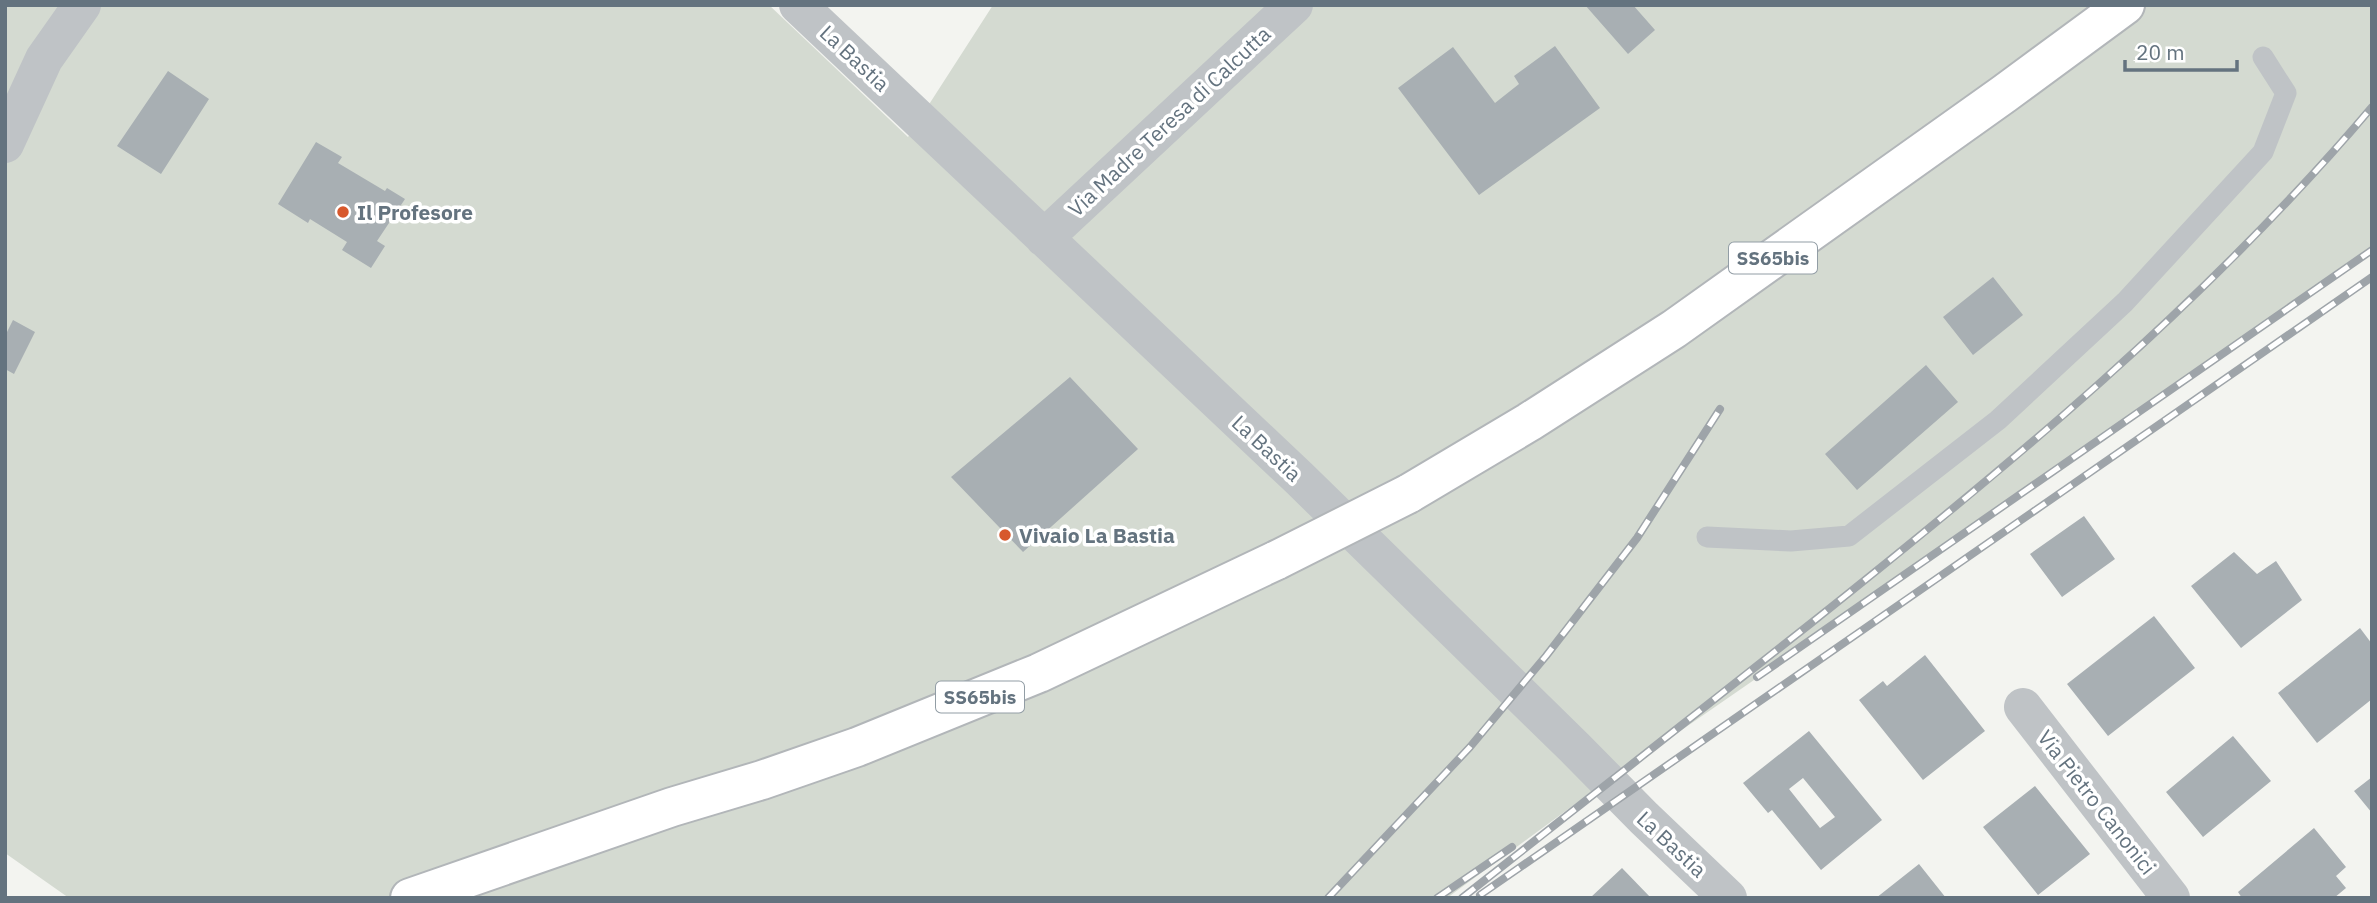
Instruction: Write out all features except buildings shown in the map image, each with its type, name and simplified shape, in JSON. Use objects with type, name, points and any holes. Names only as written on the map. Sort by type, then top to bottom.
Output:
[{"type":"main road","name":"SS65bis","points":[[410,898],[672,807],[762,780],[881,737],[1038,673],[1277,561],[1408,494],[1529,422],[1674,329],[2125,5]]},
{"type":"street","points":[[5,144],[44,59],[82,5]]},
{"type":"street","name":"La Bastia","points":[[798,5],[1299,478],[1728,898]]},
{"type":"street","name":"Via Madre Teresa di Calcutta","points":[[1044,237],[1294,5]]},
{"type":"street","name":"Via Pietro Canonici","points":[[2023,707],[2171,898]]},
{"type":"lane","points":[[1707,537],[1791,541],[1849,536],[1998,420],[2125,302],[2263,152],[2286,93],[2263,57]]},
{"type":"shaded area","points":[[5,5],[769,5],[908,137],[993,5],[2372,5],[2372,252],[1582,799],[1447,898],[69,898],[5,853]]},
{"type":"railway","points":[[1462,898],[1810,624],[2032,442],[2174,315],[2308,179],[2372,107]]},
{"type":"railway","points":[[1757,677],[2372,250]]},
{"type":"railway","points":[[1480,895],[2372,277]]},
{"type":"railway","points":[[1328,898],[1470,747],[1546,656],[1637,538],[1720,409]]},
{"type":"railway","points":[[1437,898],[1512,847]]},
{"type":"place","name":"Il Profesore","points":[[343,212]]},
{"type":"place","name":"Vivaio La Bastia","points":[[1005,535]]}]
